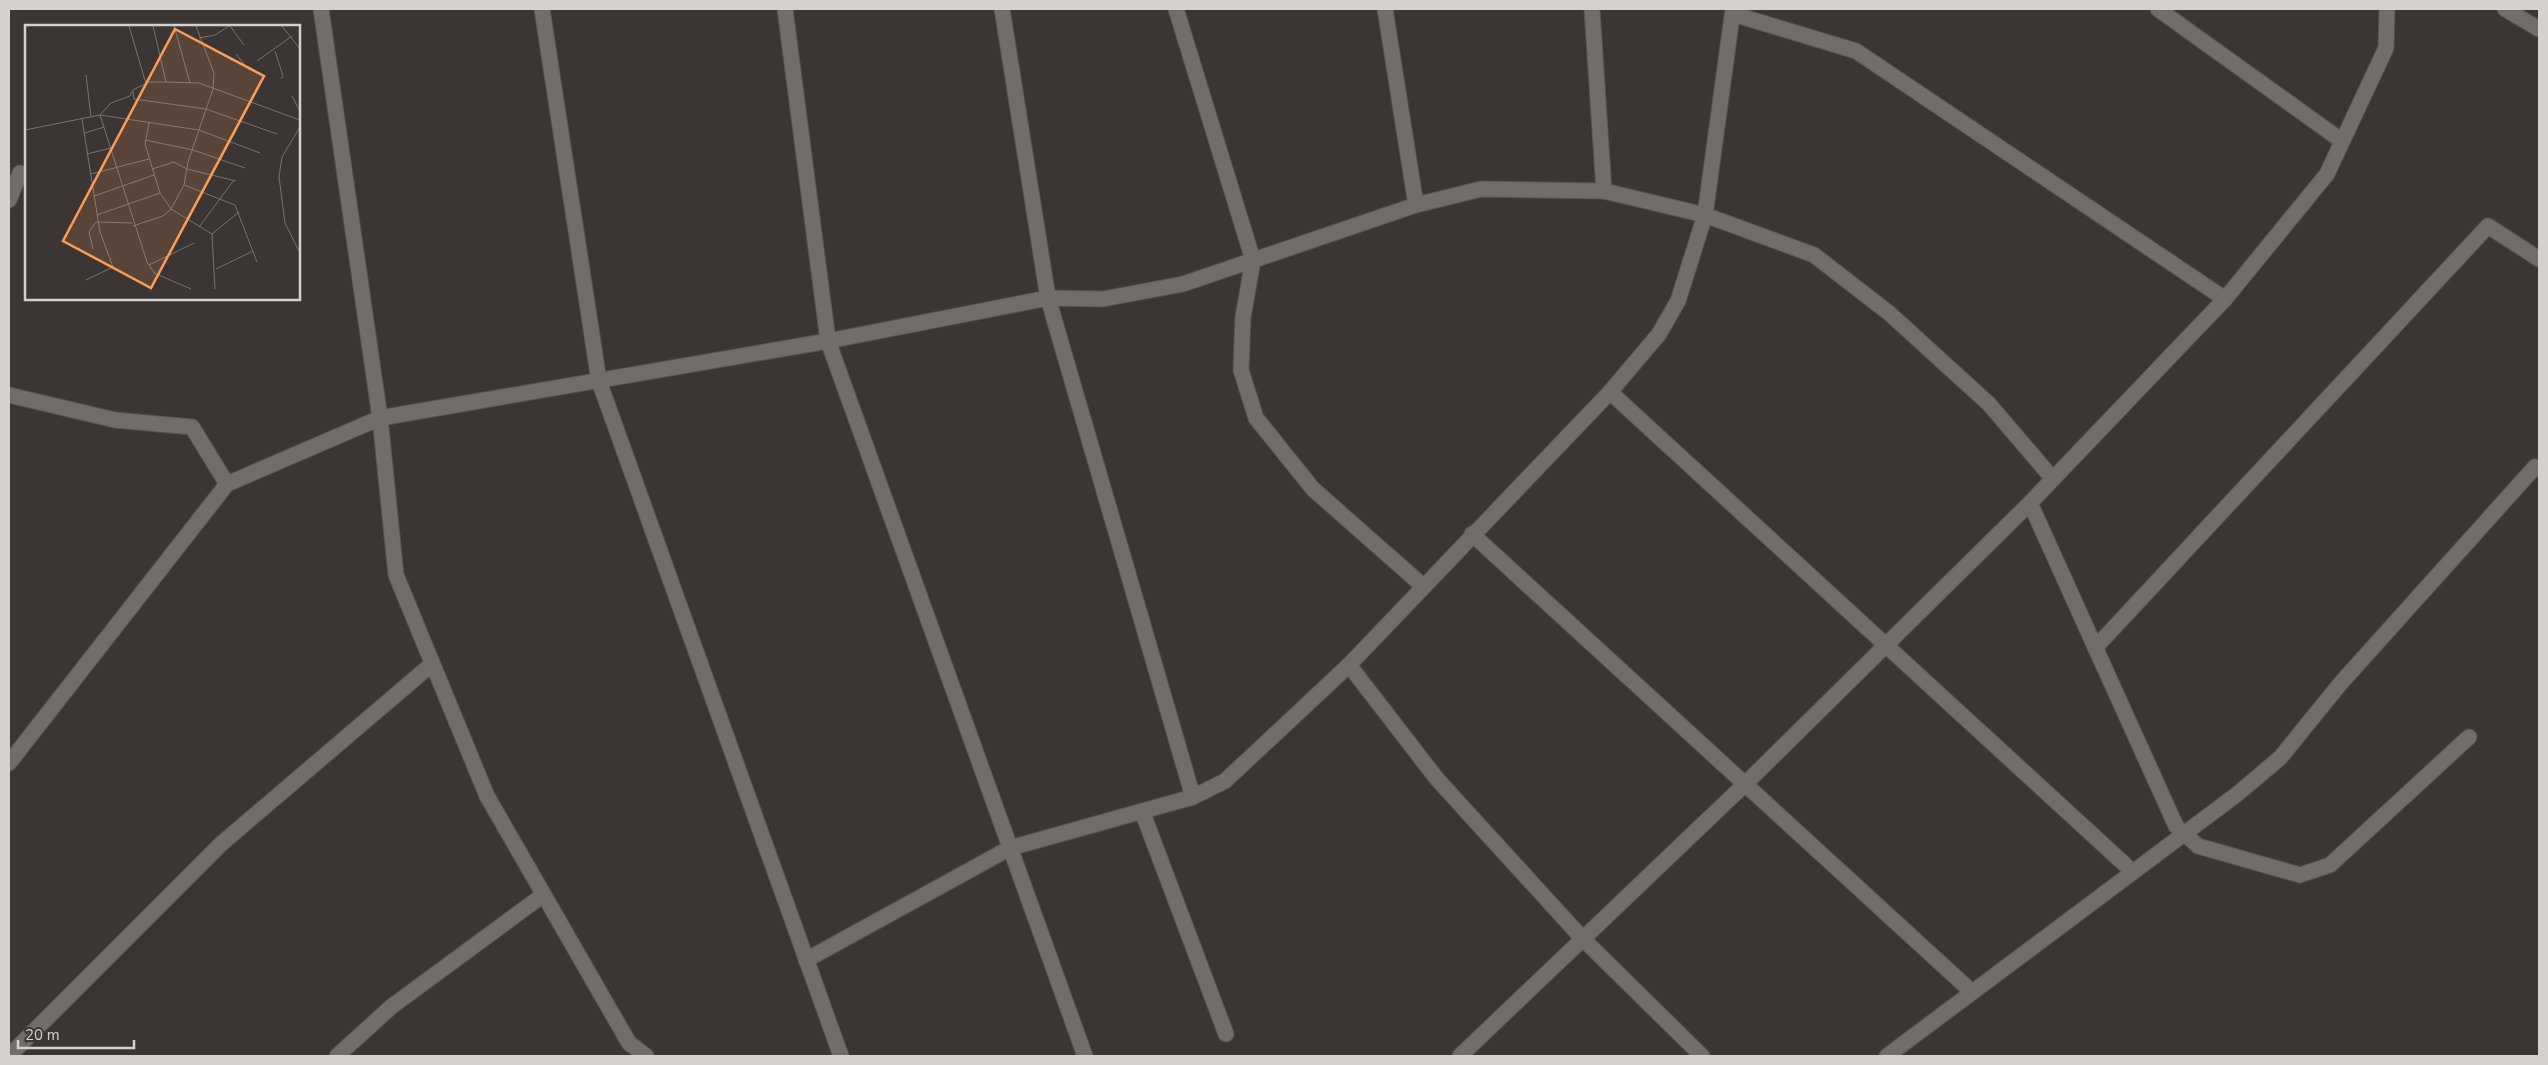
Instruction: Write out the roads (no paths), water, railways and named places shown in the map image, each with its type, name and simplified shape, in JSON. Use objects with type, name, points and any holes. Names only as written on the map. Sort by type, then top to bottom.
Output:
[{"type":"street","points":[[321,9],[380,418],[396,575],[486,796],[629,1043],[646,1056]]},
{"type":"street","points":[[542,9],[599,381],[841,1056]]},
{"type":"street","points":[[785,9],[828,341],[1085,1056]]},
{"type":"street","points":[[1002,9],[1048,298],[1193,798]]},
{"type":"street","points":[[1176,9],[1253,260],[1243,317],[1240,370],[1256,418],[1313,490],[1422,586]]},
{"type":"street","points":[[1386,9],[1416,205]]},
{"type":"street","points":[[1592,9],[1604,191]]},
{"type":"street","points":[[2158,9],[2342,141]]},
{"type":"street","points":[[1460,1056],[1744,784],[2030,503],[2225,298],[2327,174],[2386,48],[2387,9]]},
{"type":"street","points":[[2505,9],[2539,29]]},
{"type":"street","points":[[806,960],[1010,848],[1193,798],[1225,780],[1349,664],[1610,392],[1659,334],[1678,301],[1706,215],[1733,12],[1856,51],[2225,298]]},
{"type":"street","points":[[9,200],[20,173]]},
{"type":"street","points":[[9,763],[227,484],[380,418],[828,341],[1048,298],[1102,298],[1183,284],[1416,205],[1481,189],[1604,191],[1706,215],[1814,255],[1889,313],[1989,404],[2053,479]]},
{"type":"street","points":[[2095,648],[2488,226],[2539,259]]},
{"type":"street","points":[[1610,392],[2133,872]]},
{"type":"street","points":[[10,398],[115,420],[192,427],[227,484]]},
{"type":"street","points":[[1887,1056],[2133,872],[2280,758],[2340,684],[2535,467],[2539,469]]},
{"type":"street","points":[[2030,503],[2176,826],[2198,846],[2300,875],[2330,865],[2469,736]]},
{"type":"street","points":[[1472,534],[1972,992]]},
{"type":"street","points":[[9,1056],[221,844],[432,664]]},
{"type":"street","points":[[1349,664],[1437,779],[1582,939],[1702,1056]]},
{"type":"street","points":[[1142,812],[1226,1034]]},
{"type":"street","points":[[337,1056],[391,1007],[543,895]]}]
